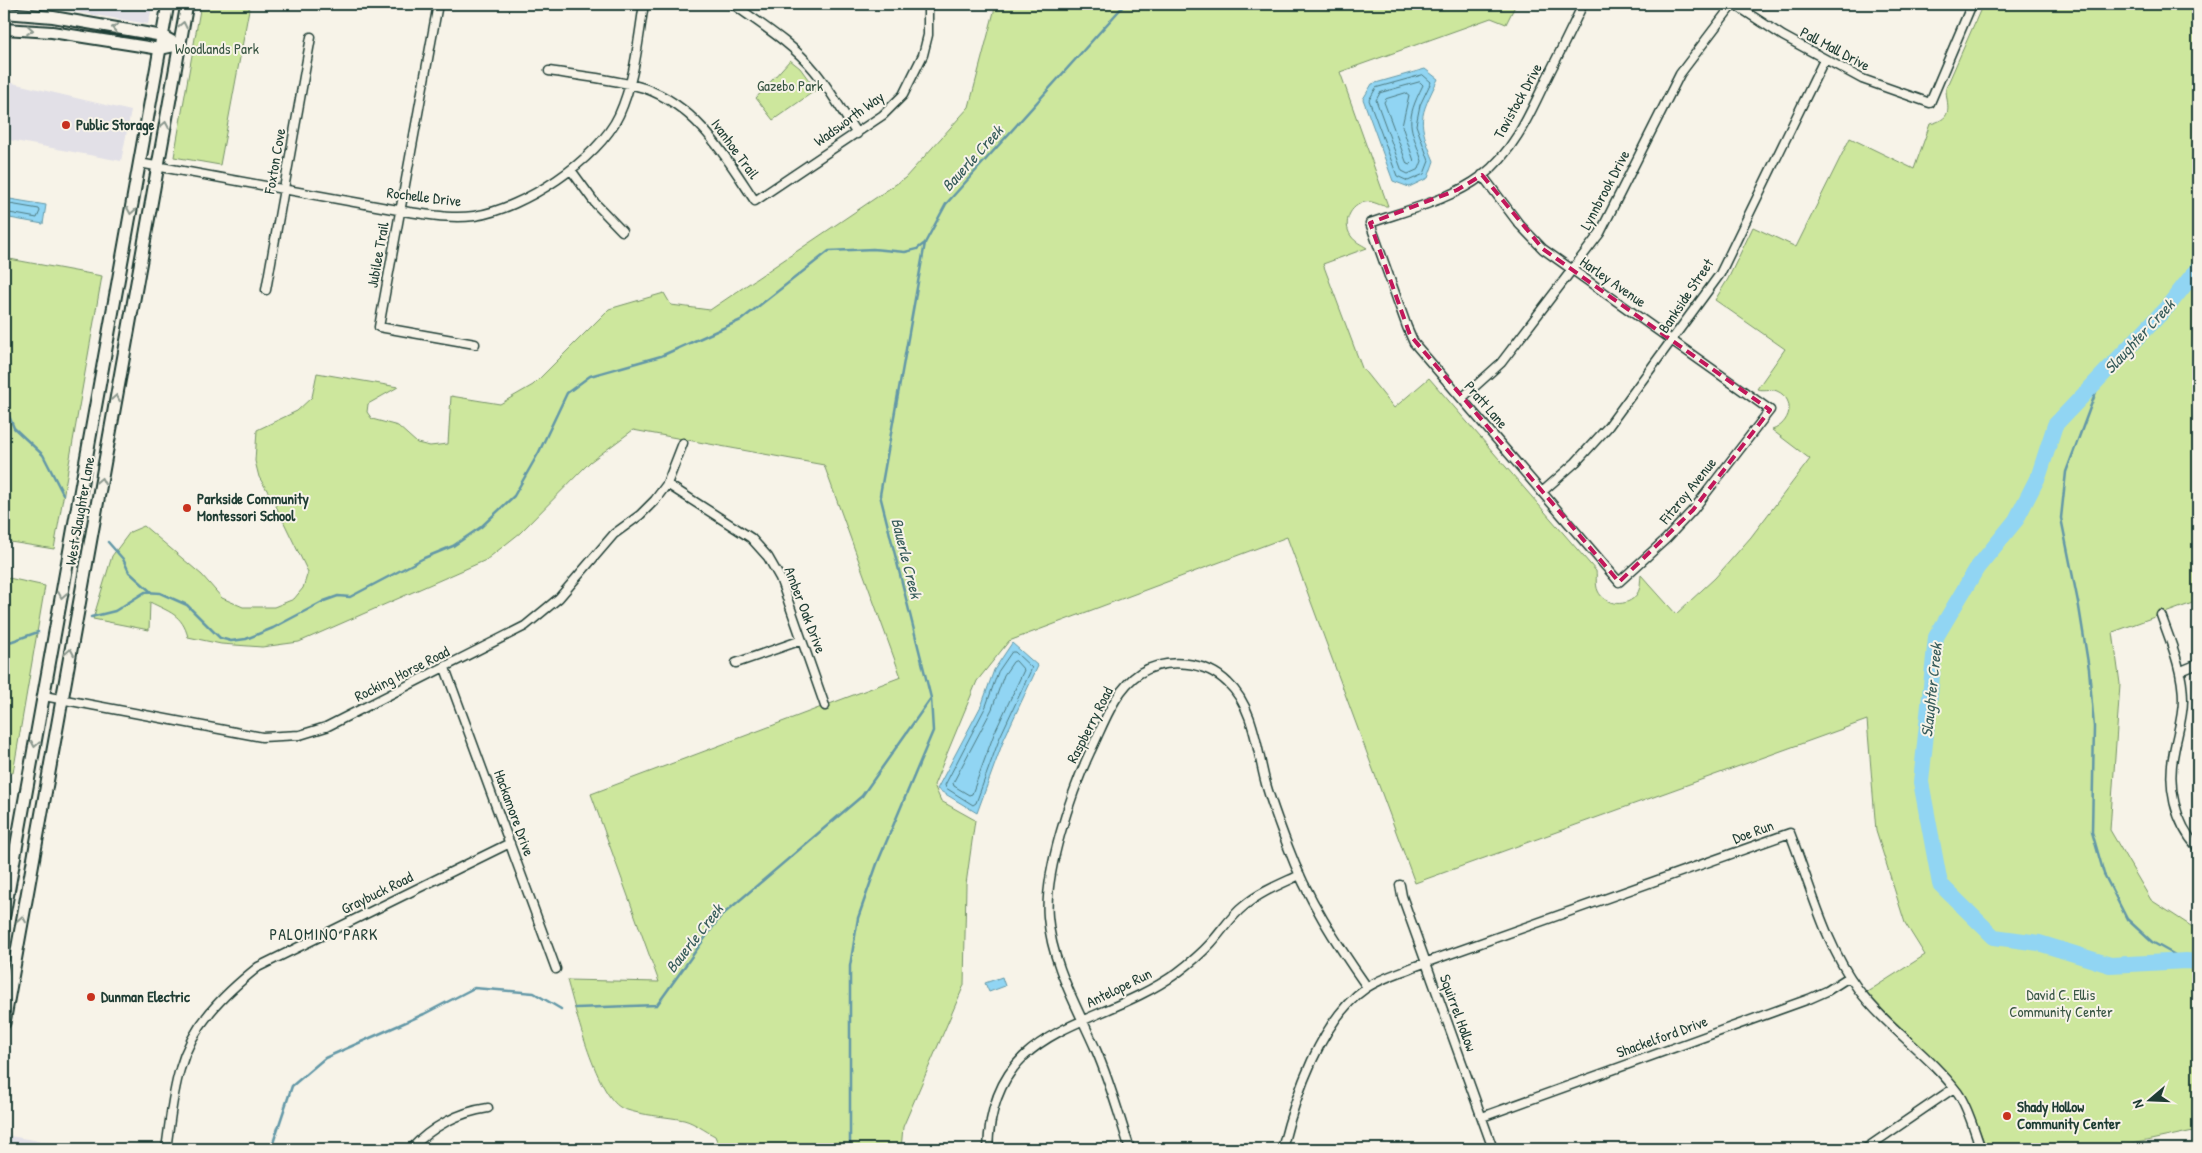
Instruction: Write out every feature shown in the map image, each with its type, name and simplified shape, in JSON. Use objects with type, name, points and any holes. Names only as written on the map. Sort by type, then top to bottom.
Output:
[{"type":"main road","name":"West Slaughter Lane","points":[[4,915],[168,4]]},
{"type":"main road","name":"West Slaughter Lane","points":[[4,1023],[187,4]]},
{"type":"main road","points":[[4,13],[53,17],[163,36],[179,46]]},
{"type":"main road","points":[[4,29],[52,32],[160,49],[179,46]]},
{"type":"main road","points":[[90,443],[107,446]]},
{"type":"street","name":"Jubilee Trail","points":[[438,4],[379,327],[474,344]]},
{"type":"street","name":"Rochelle Drive","points":[[139,163],[400,210],[452,217],[488,213],[528,195],[572,170],[595,149],[610,130],[618,117],[630,85],[644,4]]},
{"type":"street","points":[[733,4],[790,46],[814,70],[857,134]]},
{"type":"street","name":"Wadsworth Way","points":[[755,201],[884,115],[903,95],[915,75],[923,56],[928,35],[928,4]]},
{"type":"street","name":"Tavistock Drive","points":[[1370,223],[1446,196],[1482,175],[1512,144],[1525,124],[1583,4]]},
{"type":"street","name":"Pall Mall Drive","points":[[1733,4],[1824,60],[1876,86],[1930,103],[1972,4]]},
{"type":"street","name":"Lynnbrook Drive","points":[[1462,398],[1501,363],[1572,271],[1607,221],[1680,74],[1733,4]]},
{"type":"street","name":"Foxton Cove","points":[[266,290],[311,37]]},
{"type":"street","name":"Bankside Street","points":[[1542,492],[1598,439],[1720,274],[1824,60]]},
{"type":"street","name":"Ivanhoe Trail","points":[[549,71],[646,89],[672,102],[698,122],[713,139],[755,201]]},
{"type":"street","points":[[572,170],[590,198],[622,232]]},
{"type":"street","name":"Harley Avenue","points":[[1482,175],[1528,235],[1543,249],[1770,410]]},
{"type":"street","name":"Pratt Lane","points":[[1370,223],[1410,335],[1421,352],[1619,582]]},
{"type":"street","name":"Fitzroy Avenue","points":[[1619,582],[1666,539],[1693,510],[1770,410]]},
{"type":"street","name":"Rocking Horse Road","points":[[44,696],[262,737],[300,735],[326,727],[525,626],[543,612],[559,598],[614,534],[640,515],[667,484],[683,443]]},
{"type":"street","name":"Amber Oak Drive","points":[[667,484],[751,538],[762,549],[780,578],[825,706]]},
{"type":"street","points":[[2161,615],[2181,670],[2183,710],[2173,754],[2170,781],[2180,820],[2198,848]]},
{"type":"street","points":[[736,663],[802,640]]},
{"type":"street","name":"Raspberry Road","points":[[1130,1149],[1112,1092],[1083,1020],[1060,971],[1051,941],[1048,916],[1048,889],[1062,831],[1081,771],[1112,705],[1128,682],[1142,672],[1161,665],[1193,664],[1216,673],[1240,696],[1249,717],[1278,823],[1300,875],[1314,905],[1337,944],[1367,987]]},
{"type":"street","points":[[2181,670],[2198,664]]},
{"type":"street","name":"Hackamore Drive","points":[[445,668],[556,969]]},
{"type":"street","name":"Doe Run","points":[[1426,964],[1790,833],[1833,948],[1849,977],[1885,1021],[1934,1066],[1954,1088],[1962,1101],[1981,1149]]},
{"type":"street","name":"Graybuck Road","points":[[166,1149],[179,1070],[190,1042],[209,1012],[229,990],[258,967],[510,843]]},
{"type":"street","name":"Antelope Run","points":[[988,1149],[994,1107],[1000,1089],[1024,1055],[1043,1040],[1146,992],[1176,974],[1210,944],[1243,906],[1259,895],[1300,875]]},
{"type":"street","name":"Squirrel Hollow","points":[[1400,884],[1402,896],[1493,1149]]},
{"type":"street","points":[[1282,1149],[1305,1080],[1320,1046],[1339,1013],[1367,987],[1382,979],[1426,964]]},
{"type":"street","name":"Shackelford Drive","points":[[1482,1117],[1809,999],[1827,991],[1849,977]]},
{"type":"street","points":[[1865,1149],[1954,1088]]},
{"type":"street","points":[[411,1149],[442,1124],[458,1115],[470,1110],[488,1108]]},
{"type":"highlighted area","points":[[1482,175],[1543,249],[1770,410],[1693,510],[1619,582],[1410,335],[1370,223],[1457,190]]},
{"type":"shaded area","points":[[41,4],[153,4],[148,24],[41,6]]},
{"type":"shaded area","name":"Public Storage","points":[[4,81],[131,111],[121,161],[4,139]]},
{"type":"shaded area","points":[[4,1135],[74,1147],[73,1149],[4,1149]]},
{"type":"green space","name":"Woodlands Park","points":[[201,4],[250,4],[220,165],[174,157]]},
{"type":"green space","name":"David C. Ellis Community Center","points":[[996,4],[1516,4],[1506,24],[1491,18],[1340,72],[1388,206],[1365,202],[1355,207],[1349,215],[1348,231],[1354,240],[1367,248],[1323,264],[1362,368],[1394,408],[1429,378],[1596,571],[1597,588],[1601,596],[1611,602],[1628,602],[1638,592],[1641,575],[1676,614],[1715,578],[1751,537],[1810,459],[1772,430],[1783,423],[1787,417],[1789,406],[1787,400],[1777,391],[1757,389],[1785,349],[1715,300],[1728,279],[1753,227],[1796,247],[1850,138],[1914,169],[1930,124],[1943,118],[1948,110],[1946,88],[1983,4],[2198,4],[2198,601],[2113,632],[2120,684],[2110,830],[2151,900],[2198,929],[2198,1130],[2108,1149],[1987,1149],[1970,1108],[1867,992],[1925,955],[1905,923],[1876,831],[1867,720],[1415,883],[1287,537],[1009,641],[977,681],[934,785],[941,801],[975,820],[966,884],[964,985],[903,1127],[901,1149],[720,1149],[715,1136],[692,1123],[684,1120],[646,1115],[624,1109],[614,1102],[596,1072],[588,1052],[567,980],[659,982],[591,794],[901,677],[824,465],[633,430],[590,462],[520,533],[486,560],[299,642],[262,647],[221,644],[188,637],[178,618],[169,611],[150,602],[149,630],[93,619],[112,556],[130,532],[144,526],[202,575],[222,598],[243,607],[274,607],[294,599],[303,588],[308,572],[273,500],[259,477],[255,461],[257,430],[297,411],[312,397],[317,373],[398,387],[368,404],[367,412],[372,419],[398,426],[417,443],[430,446],[448,444],[451,396],[500,404],[533,385],[609,309],[664,293],[671,305],[710,310],[905,178],[969,107]]},
{"type":"green space","name":"Gazebo Park","points":[[790,60],[800,68],[816,90],[773,120],[756,98]]},
{"type":"green space","points":[[4,258],[102,276],[54,549],[4,541]]},
{"type":"green space","points":[[4,577],[45,586],[13,773],[4,771]]},
{"type":"water","points":[[1425,69],[1438,79],[1422,119],[1425,136],[1434,161],[1428,178],[1409,187],[1393,181],[1363,99],[1372,84]]},
{"type":"water","points":[[4,198],[46,205],[43,224],[4,217]]},
{"type":"water","points":[[1012,643],[1038,666],[1004,739],[977,813],[937,789],[982,704],[994,670]]},
{"type":"water","points":[[1002,977],[1005,986],[989,992],[985,983]]},
{"type":"waterway","name":"Bauerle Creek","points":[[576,1008],[657,1005],[720,917],[862,796],[931,698],[880,495],[925,243],[946,204],[1125,4]]},
{"type":"waterway","points":[[91,617],[115,611],[145,592],[160,593],[187,605],[220,638],[231,641],[246,639],[273,628],[324,601],[338,596],[350,597],[424,558],[453,546],[481,527],[514,496],[539,452],[567,393],[590,376],[661,356],[741,320],[829,251],[873,249],[905,252],[917,249],[925,243]]},
{"type":"waterway","name":"Slaughter Creek","points":[[2198,268],[2169,305],[2055,425],[2039,475],[2016,520],[1977,568],[1936,637],[1921,782],[1940,884],[1994,937],[2039,943],[2110,965],[2198,962]]},
{"type":"waterway","points":[[2103,373],[2066,472],[2061,518],[2089,669],[2094,727],[2092,832],[2104,874],[2127,919],[2152,942],[2186,961]]},
{"type":"waterway","points":[[4,404],[14,428],[43,455],[63,494]]},
{"type":"waterway","points":[[108,542],[123,559],[129,572],[151,592]]},
{"type":"waterway","points":[[4,644],[38,632]]},
{"type":"waterway","points":[[850,1149],[850,966],[858,918],[877,864],[933,731],[931,698]]},
{"type":"waterway","points":[[271,1149],[292,1086],[325,1058],[424,1014],[474,988],[534,993],[561,1009]]},
{"type":"place","name":"Public Storage","points":[[66,125]]},
{"type":"place","name":"Parkside Community Montessori School","points":[[187,508]]},
{"type":"place","name":"Dunman Electric","points":[[91,997]]},
{"type":"place","name":"Shady Hollow Community Center","points":[[2007,1116]]},
{"type":"district","name":"PALOMINO PARK","points":[[324,934]]}]
